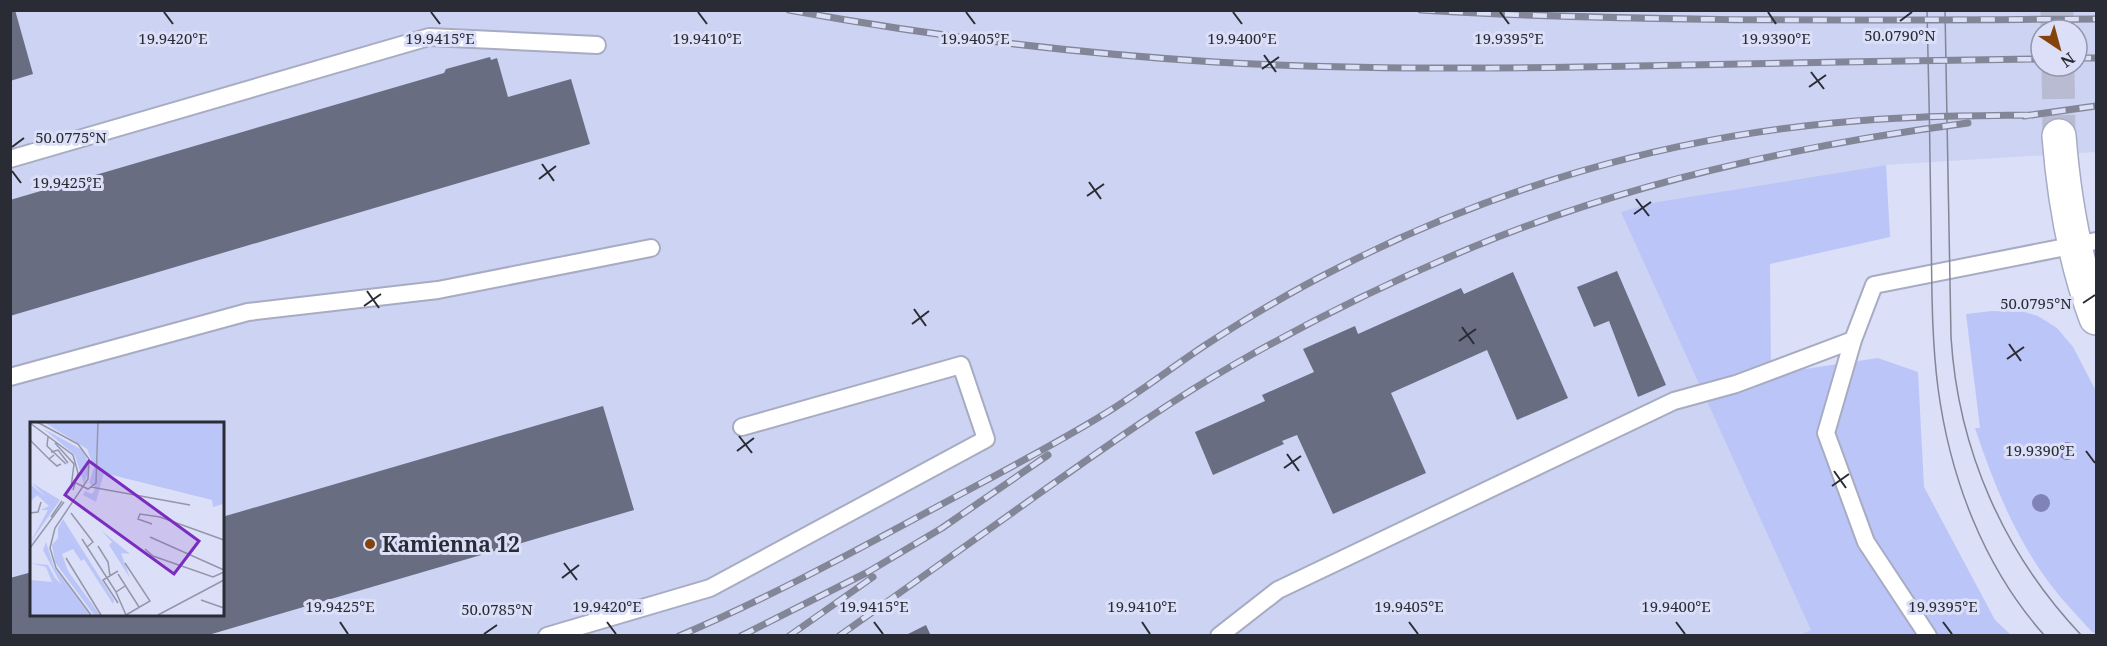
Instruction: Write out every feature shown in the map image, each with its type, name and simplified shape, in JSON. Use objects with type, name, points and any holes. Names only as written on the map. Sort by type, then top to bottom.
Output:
[{"type":"street","points":[[2059,136],[2063,187],[2085,244],[2086,290],[2097,318]]},
{"type":"lane","points":[[10,159],[429,37],[597,45]]},
{"type":"lane","points":[[1928,636],[1866,542],[1826,433],[1853,340],[1874,285],[2085,244]]},
{"type":"lane","points":[[10,378],[248,312],[438,290],[651,248]]},
{"type":"lane","points":[[1219,636],[1278,590],[1674,401],[1736,384],[1853,340]]},
{"type":"lane","points":[[547,636],[710,588],[986,439],[961,365],[742,427]]},
{"type":"shaded area","points":[[10,11],[2096,11],[2096,152],[1886,165],[1651,203],[1811,630],[1800,635],[11,635]]},
{"type":"shaded area","points":[[1886,165],[1890,237],[1770,264],[1771,374],[1878,358],[1918,372],[1924,487],[1995,620],[2011,635],[1800,635],[1811,630],[1621,212],[1651,203]]},
{"type":"shaded area","points":[[1992,311],[2024,312],[2038,316],[2057,328],[2073,347],[2096,391],[2096,635],[2054,589],[2025,546],[2002,501],[1975,428],[1980,428],[1966,314]]},
{"type":"building","points":[[10,10],[15,10],[33,74],[10,81]]},
{"type":"building","points":[[490,57],[491,60],[497,58],[508,97],[571,79],[590,144],[10,316],[10,200],[444,73],[446,69]]},
{"type":"building","points":[[1617,271],[1666,385],[1638,397],[1609,321],[1594,327],[1577,287]]},
{"type":"building","points":[[1513,272],[1568,398],[1517,420],[1487,350],[1391,393],[1426,473],[1333,514],[1297,435],[1282,441],[1284,444],[1213,475],[1195,432],[1265,401],[1262,395],[1314,372],[1303,349],[1355,326],[1358,334],[1461,288],[1464,294]]},
{"type":"building","name":"Kamienna 12","points":[[603,406],[634,510],[205,636],[10,636],[10,578],[30,573],[30,616],[224,616],[224,516]]},
{"type":"building","points":[[926,625],[931,636],[904,636]]},
{"type":"tunnel","points":[[2057,10],[2057,18]]},
{"type":"tunnel","points":[[2058,78],[2059,136]]},
{"type":"tram line","points":[[1927,10],[1933,327],[1938,388],[1944,422],[1951,455],[1973,520],[2004,581],[2023,610],[2045,636]]},
{"type":"tram line","points":[[1945,10],[1951,337],[1955,379],[1963,420],[1975,460],[2008,535],[2054,604],[2082,636]]},
{"type":"railway","points":[[789,10],[895,28],[1001,42],[1161,58],[1268,65],[1479,68],[2029,59]]},
{"type":"railway","points":[[1421,10],[1674,19],[2096,19]]},
{"type":"railway","points":[[2089,58],[2096,58]]},
{"type":"railway","points":[[2024,116],[2096,106]]},
{"type":"railway","points":[[679,636],[807,576],[1019,463],[1106,413],[1204,346],[1287,295],[1396,240],[1456,214],[1579,172],[1705,141],[1858,121],[2033,115]]},
{"type":"railway","points":[[839,636],[1088,459],[1185,394],[1293,332],[1412,273],[1532,224],[1654,185],[1779,155],[1968,123]]},
{"type":"railway","points":[[741,636],[868,572],[942,528],[1048,455]]},
{"type":"railway","points":[[789,636],[873,577]]},
{"type":"place","name":"Kamienna 12","points":[[370,544]]}]
